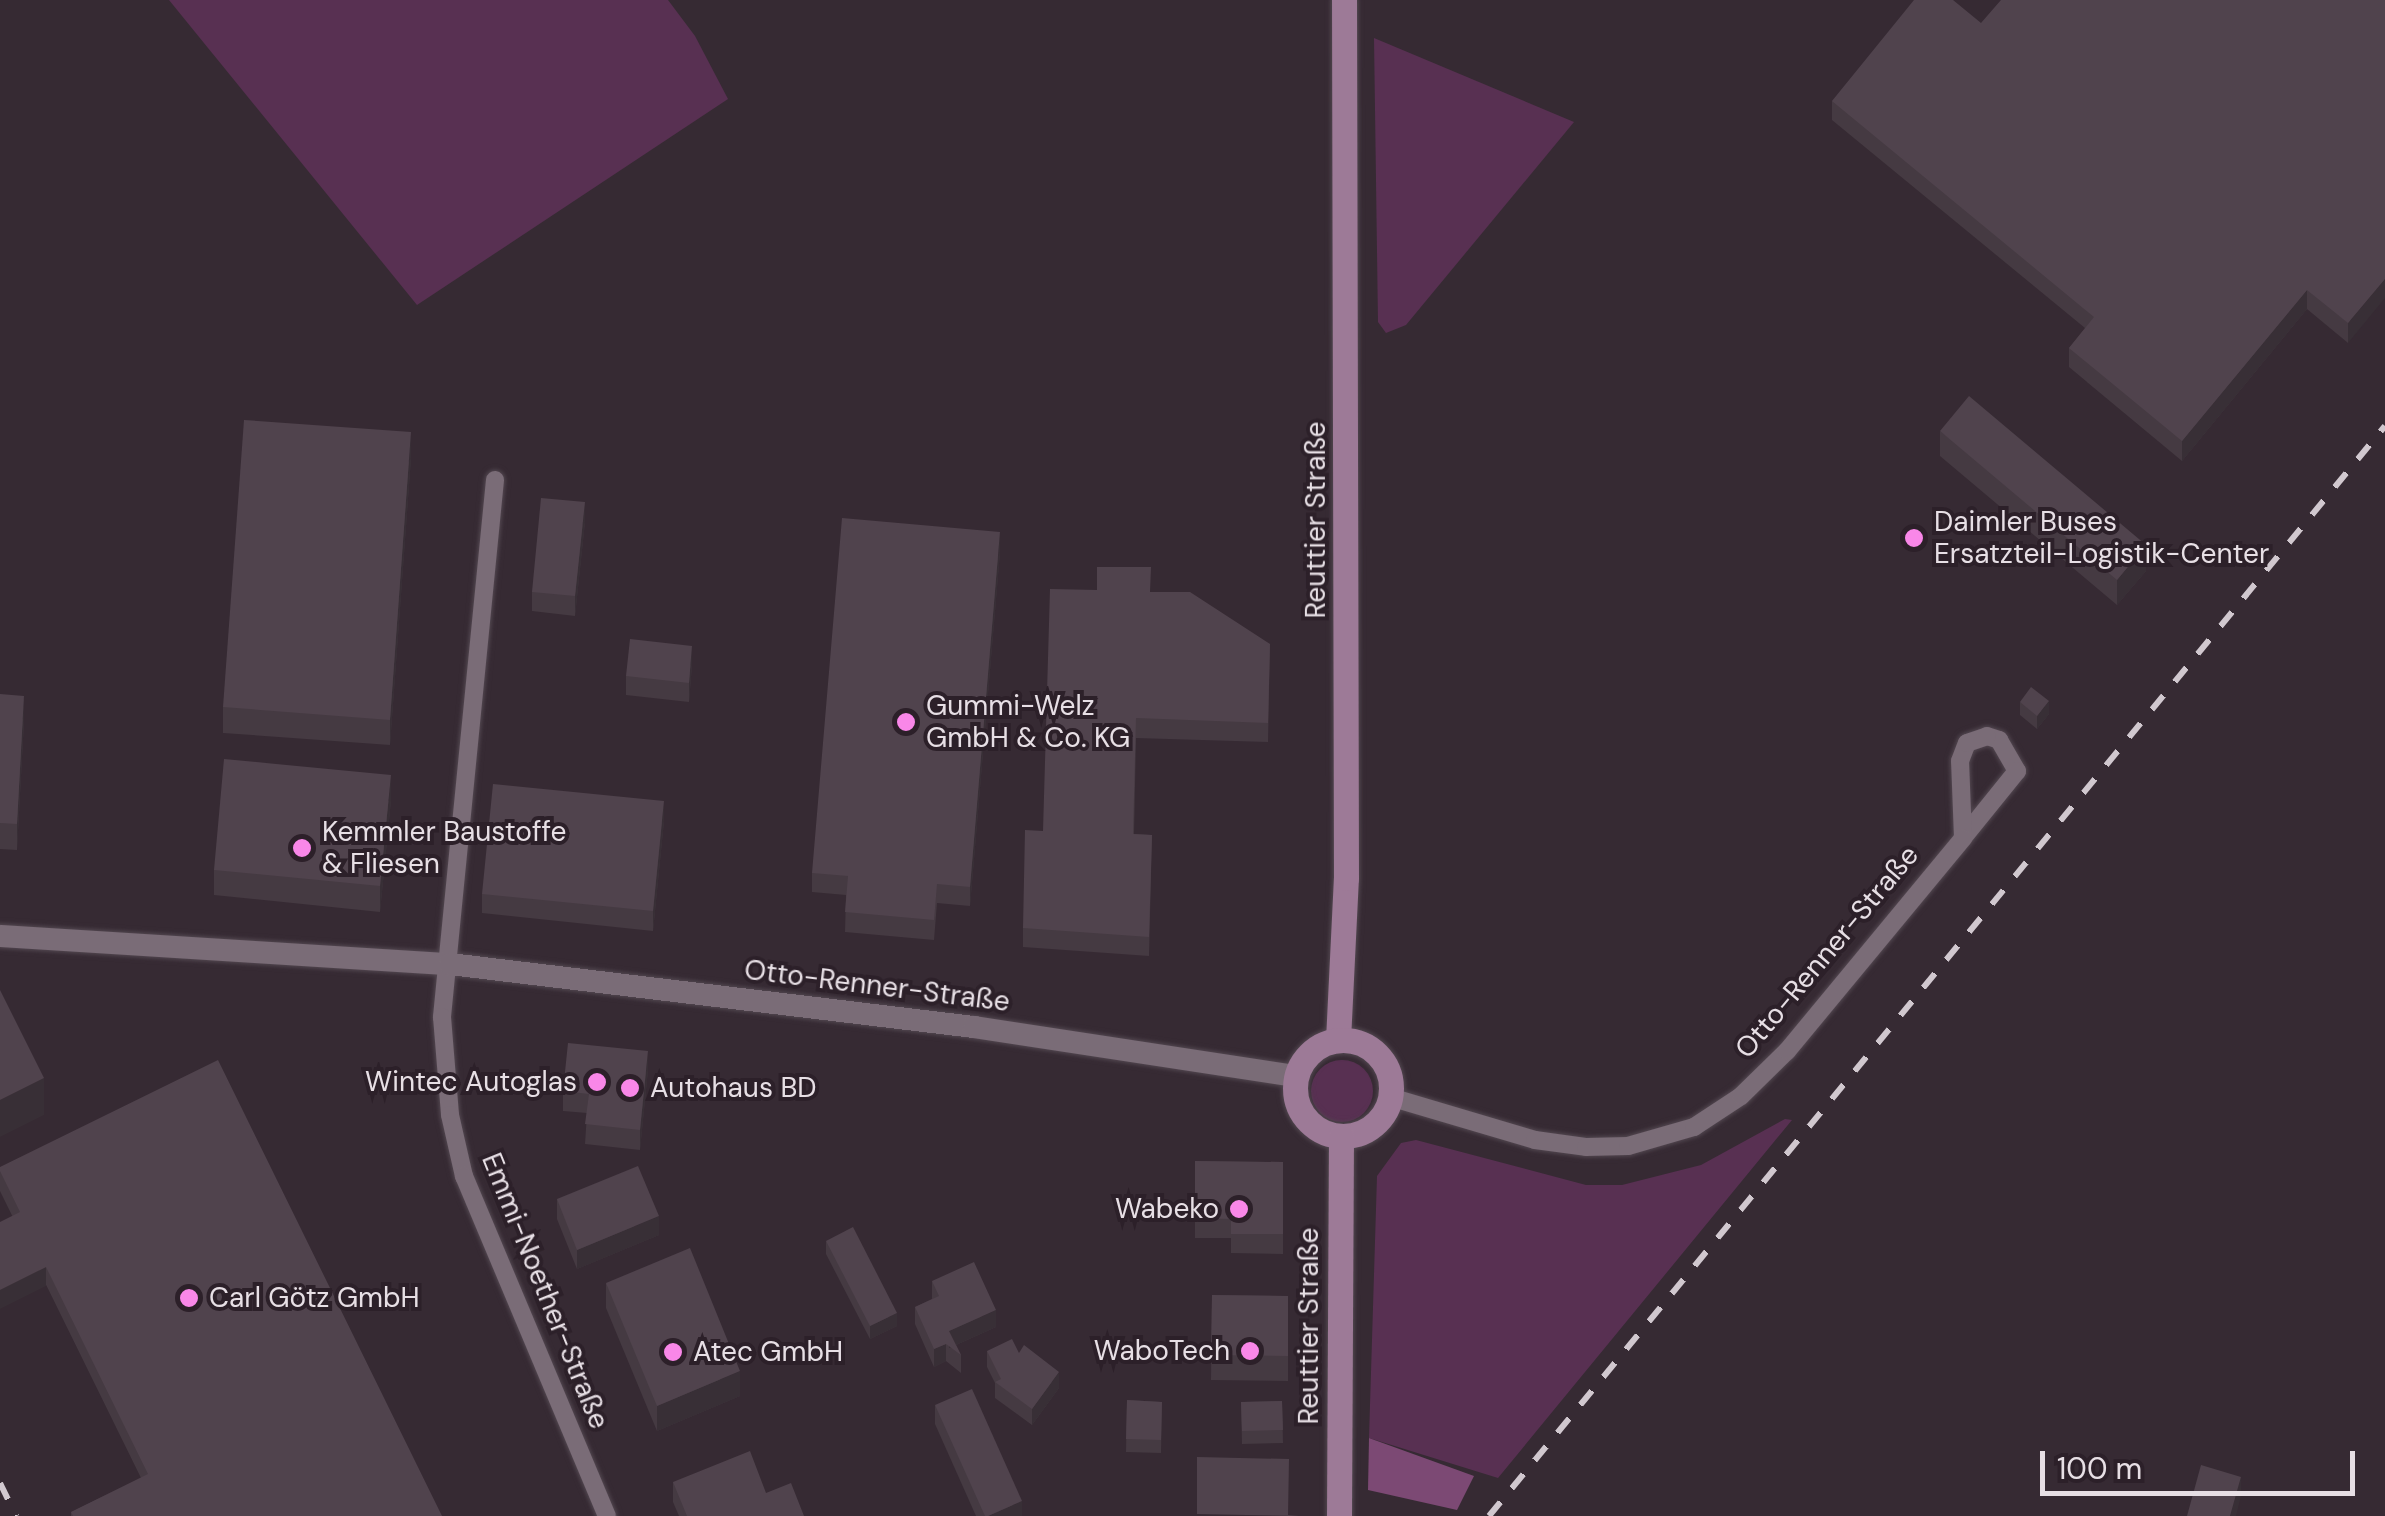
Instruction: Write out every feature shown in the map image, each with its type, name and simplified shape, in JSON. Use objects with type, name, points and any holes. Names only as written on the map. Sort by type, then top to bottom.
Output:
[{"type":"main road","name":"Reuttier Straße","points":[[1338,1040],[1346,878],[1344,0]]},
{"type":"main road","points":[[1338,1040],[1363,1044],[1383,1060],[1390,1098],[1369,1129],[1340,1136],[1318,1128],[1301,1112],[1296,1076],[1311,1052],[1338,1040]]},
{"type":"main road","name":"Reuttier Straße","points":[[1339,1516],[1340,1136]]},
{"type":"street","points":[[450,964],[495,480]]},
{"type":"street","name":"Otto-Renner-Straße","points":[[1390,1098],[1536,1140],[1586,1147],[1628,1146],[1694,1127],[1741,1096],[1787,1051],[1963,838],[2017,771],[2000,740],[1987,736],[1967,743],[1960,761],[1963,838]]},
{"type":"street","name":"Otto-Renner-Straße","points":[[0,936],[450,964],[974,1027],[1296,1076]]},
{"type":"street","name":"Emmi-Noether-Straße","points":[[450,964],[442,1018],[450,1115],[464,1176],[607,1516]]},
{"type":"shaded area","points":[[169,0],[668,0],[695,36],[728,99],[417,305]]},
{"type":"shaded area","points":[[1374,38],[1574,122],[1406,325],[1386,333],[1378,322]]},
{"type":"shaded area","points":[[1342,1060],[1364,1069],[1373,1091],[1364,1113],[1342,1122],[1320,1113],[1311,1091],[1320,1069]]},
{"type":"shaded area","points":[[1785,1119],[1792,1120],[1498,1478],[1369,1438],[1377,1176],[1401,1143],[1416,1140],[1586,1185],[1622,1185],[1701,1165]]},
{"type":"shaded area","points":[[1369,1438],[1474,1476],[1457,1510],[1368,1490]]},
{"type":"building","points":[[1914,0],[1953,0],[1981,23],[2001,0],[2385,0],[2385,279],[2348,323],[2307,290],[2182,441],[2069,348],[2094,317],[1832,101]]},
{"type":"building","points":[[1969,396],[2146,545],[2117,580],[1940,431]]},
{"type":"building","points":[[244,420],[411,432],[390,720],[223,707]]},
{"type":"building","points":[[541,498],[585,502],[575,596],[532,592]]},
{"type":"building","name":"Gummi-Welz GmbH & Co. KG","points":[[842,518],[1000,532],[970,887],[937,884],[934,920],[845,912],[848,876],[812,873]]},
{"type":"building","points":[[1097,567],[1151,567],[1150,592],[1190,592],[1270,644],[1268,723],[1136,718],[1133,834],[1152,835],[1149,937],[1023,928],[1025,830],[1043,831],[1050,589],[1097,590]]},
{"type":"building","points":[[630,639],[692,646],[689,683],[626,676]]},
{"type":"building","points":[[2031,687],[2049,701],[2037,716],[2020,702]]},
{"type":"building","points":[[0,694],[24,696],[17,824],[0,823]]},
{"type":"building","name":"Kemmler Baustoffe & Fliesen","points":[[224,759],[391,775],[380,886],[214,870]]},
{"type":"building","points":[[493,784],[664,801],[653,911],[482,894]]},
{"type":"building","points":[[0,990],[44,1078],[0,1100]]},
{"type":"building","points":[[568,1043],[648,1051],[640,1130],[585,1124],[589,1094],[563,1091]]},
{"type":"building","name":"Carl Götz GmbH","points":[[218,1060],[442,1516],[73,1516],[71,1512],[148,1474],[46,1267],[0,1290],[0,1222],[20,1212],[0,1167]]},
{"type":"building","name":"Wabeko","points":[[1195,1161],[1283,1162],[1283,1234],[1231,1234],[1231,1219],[1195,1218]]},
{"type":"building","points":[[638,1166],[659,1216],[577,1250],[557,1199]]},
{"type":"building","points":[[853,1227],[897,1313],[870,1326],[826,1241]]},
{"type":"building","name":"Atec GmbH","points":[[690,1248],[740,1371],[657,1406],[606,1283]]},
{"type":"building","points":[[974,1262],[996,1310],[949,1331],[961,1355],[946,1344],[934,1349],[915,1307],[939,1296],[932,1281]]},
{"type":"building","points":[[1212,1295],[1288,1296],[1288,1356],[1211,1355]]},
{"type":"building","points":[[1012,1339],[1019,1353],[1024,1345],[1059,1372],[1032,1409],[995,1382],[1001,1379],[987,1351]]},
{"type":"building","points":[[972,1389],[1022,1501],[988,1516],[935,1405]]},
{"type":"building","points":[[1127,1400],[1162,1402],[1161,1440],[1126,1439]]},
{"type":"building","points":[[1282,1401],[1283,1430],[1242,1431],[1241,1402]]},
{"type":"building","points":[[750,1451],[766,1493],[791,1483],[804,1516],[687,1516],[673,1482]]},
{"type":"building","points":[[1197,1457],[1289,1459],[1288,1515],[1299,1516],[1197,1514]]},
{"type":"building","points":[[2201,1465],[2241,1477],[2230,1516],[2187,1516]]},
{"type":"railway","points":[[1489,1516],[2385,426]]},
{"type":"railway","points":[[0,1483],[16,1516]]},
{"type":"place","name":"Daimler Buses Ersatzteil-Logistik-Center","points":[[1914,538]]},
{"type":"place","name":"Gummi-Welz GmbH & Co. KG","points":[[906,722]]},
{"type":"place","name":"Kemmler Baustoffe & Fliesen","points":[[302,848]]},
{"type":"place","name":"Wintec Autoglas","points":[[597,1082]]},
{"type":"place","name":"Autohaus BD","points":[[630,1088]]},
{"type":"place","name":"Wabeko","points":[[1239,1209]]},
{"type":"place","name":"Carl Götz GmbH","points":[[189,1298]]},
{"type":"place","name":"WaboTech","points":[[1250,1351]]},
{"type":"place","name":"Atec GmbH","points":[[673,1352]]}]
